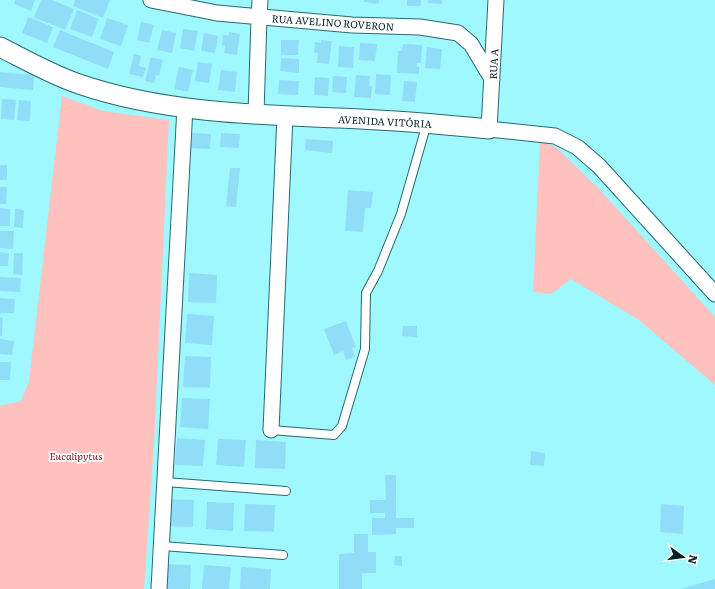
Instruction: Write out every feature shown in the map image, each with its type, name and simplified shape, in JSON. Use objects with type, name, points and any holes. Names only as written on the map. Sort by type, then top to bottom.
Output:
[{"type":"street","name":"RUA AVELINO ROVERON","points":[[151,0],[217,13],[352,24],[420,27],[458,33],[471,44],[492,80]]},
{"type":"street","points":[[256,114],[258,17],[260,0]]},
{"type":"street","name":"RUA A","points":[[489,129],[496,0]]},
{"type":"street","name":"AVENIDA VITÓRIA","points":[[0,47],[54,74],[79,84],[115,95],[184,107],[285,116],[427,122],[555,136],[577,147],[599,166],[715,294]]},
{"type":"street","points":[[159,589],[184,107]]},
{"type":"street","points":[[271,430],[285,116]]},
{"type":"lane","points":[[271,430],[334,434],[342,426],[365,349],[366,293],[378,271],[401,214],[427,122]]},
{"type":"lane","points":[[165,482],[286,491]]},
{"type":"lane","points":[[162,546],[283,555]]},
{"type":"green space","name":"Eucalipytus","points":[[62,96],[103,111],[169,120],[154,444],[144,589],[0,589],[0,406],[21,401],[29,381]]},
{"type":"green space","points":[[540,140],[557,148],[601,191],[715,317],[715,385],[639,320],[571,279],[551,294],[533,292]]},
{"type":"building","points":[[15,0],[35,0],[31,11],[14,4]]},
{"type":"building","points":[[41,0],[52,0],[74,9],[65,30],[34,17]]},
{"type":"building","points":[[75,0],[110,0],[103,18],[73,6]]},
{"type":"building","points":[[364,0],[379,0],[378,4],[364,2]]},
{"type":"building","points":[[407,0],[421,0],[421,6],[407,6]]},
{"type":"building","points":[[428,0],[442,0],[442,4],[428,3]]},
{"type":"building","points":[[77,10],[99,19],[92,37],[70,29]]},
{"type":"building","points":[[28,17],[53,27],[47,43],[22,33]]},
{"type":"building","points":[[107,18],[128,25],[121,46],[100,39]]},
{"type":"building","points":[[141,22],[154,25],[149,43],[137,40]]},
{"type":"building","points":[[183,29],[198,31],[194,51],[180,48]]},
{"type":"building","points":[[60,30],[114,52],[108,69],[53,47]]},
{"type":"building","points":[[162,30],[176,33],[172,53],[157,50]]},
{"type":"building","points":[[229,32],[240,34],[237,55],[224,53],[225,46],[222,45],[223,35],[229,35]]},
{"type":"building","points":[[204,33],[218,36],[215,53],[201,51]]},
{"type":"building","points":[[281,40],[299,40],[298,55],[281,55]]},
{"type":"building","points":[[321,40],[332,41],[329,64],[317,63],[318,53],[314,52],[315,42],[321,43]]},
{"type":"building","points":[[360,43],[377,44],[375,61],[359,60]]},
{"type":"building","points":[[403,44],[422,45],[421,63],[417,63],[417,67],[419,67],[419,74],[397,73],[398,51],[402,51]]},
{"type":"building","points":[[339,46],[354,47],[353,68],[338,67]]},
{"type":"building","points":[[427,47],[442,49],[440,69],[425,68]]},
{"type":"building","points":[[134,54],[141,56],[139,66],[146,68],[143,77],[129,74]]},
{"type":"building","points":[[151,57],[163,60],[159,76],[156,75],[154,83],[145,81]]},
{"type":"building","points":[[281,58],[299,59],[299,73],[280,71]]},
{"type":"building","points":[[198,62],[212,64],[209,83],[195,81]]},
{"type":"building","points":[[179,67],[193,70],[188,92],[174,89]]},
{"type":"building","points":[[221,70],[237,72],[235,92],[218,90]]},
{"type":"building","points":[[0,72],[34,75],[33,90],[0,87]]},
{"type":"building","points":[[376,74],[391,75],[390,95],[375,94]]},
{"type":"building","points":[[356,75],[370,76],[369,86],[372,86],[371,98],[354,97]]},
{"type":"building","points":[[333,76],[347,77],[346,93],[332,92]]},
{"type":"building","points":[[315,77],[329,78],[328,96],[314,95]]},
{"type":"building","points":[[279,80],[299,81],[298,95],[278,94]]},
{"type":"building","points":[[404,81],[417,82],[415,102],[402,101]]},
{"type":"building","points":[[2,99],[16,100],[14,120],[1,119]]},
{"type":"building","points":[[19,100],[31,101],[30,121],[17,120]]},
{"type":"building","points":[[192,133],[211,134],[210,149],[191,148]]},
{"type":"building","points":[[221,133],[240,134],[239,148],[220,147]]},
{"type":"building","points":[[306,139],[333,141],[332,153],[305,150]]},
{"type":"building","points":[[0,165],[7,165],[7,180],[0,180]]},
{"type":"building","points":[[230,168],[240,168],[236,207],[226,206]]},
{"type":"building","points":[[0,187],[7,187],[6,204],[0,204]]},
{"type":"building","points":[[348,190],[373,192],[371,208],[365,208],[363,232],[345,231]]},
{"type":"building","points":[[0,208],[10,209],[10,226],[0,226]]},
{"type":"building","points":[[15,209],[24,210],[23,228],[14,227]]},
{"type":"building","points":[[0,231],[14,231],[13,249],[0,248]]},
{"type":"building","points":[[0,252],[9,253],[8,266],[0,266]]},
{"type":"building","points":[[14,253],[23,253],[22,275],[13,274]]},
{"type":"building","points":[[189,273],[217,275],[216,303],[188,302]]},
{"type":"building","points":[[0,277],[21,278],[20,292],[0,291]]},
{"type":"building","points":[[0,298],[15,299],[14,313],[0,313]]},
{"type":"building","points":[[187,314],[214,316],[212,345],[185,343]]},
{"type":"building","points":[[0,317],[3,318],[2,336],[0,336]]},
{"type":"building","points":[[346,321],[356,347],[352,348],[355,357],[346,360],[343,351],[334,355],[324,329]]},
{"type":"building","points":[[403,326],[417,326],[417,337],[402,336]]},
{"type":"building","points":[[0,339],[14,341],[12,355],[0,354]]},
{"type":"building","points":[[185,356],[211,357],[210,388],[183,387]]},
{"type":"building","points":[[0,362],[11,362],[10,380],[0,380]]},
{"type":"building","points":[[182,398],[210,399],[208,429],[180,427]]},
{"type":"building","points":[[177,438],[205,440],[203,466],[175,465]]},
{"type":"building","points":[[218,439],[246,440],[244,467],[216,465]]},
{"type":"building","points":[[256,440],[286,442],[285,469],[255,468]]},
{"type":"building","points":[[531,451],[545,453],[544,466],[530,465]]},
{"type":"building","points":[[385,475],[396,475],[396,518],[414,518],[414,528],[396,528],[396,534],[372,535],[372,518],[385,518],[385,513],[370,513],[370,500],[386,500]]},
{"type":"building","points":[[165,499],[194,500],[193,527],[164,526]]},
{"type":"building","points":[[207,502],[234,503],[233,531],[206,529]]},
{"type":"building","points":[[245,504],[275,505],[274,532],[244,531]]},
{"type":"building","points":[[661,504],[684,506],[683,534],[660,532]]},
{"type":"building","points":[[354,534],[368,534],[368,552],[376,552],[376,573],[362,573],[362,589],[339,589],[339,554],[354,553]]},
{"type":"building","points":[[395,556],[402,556],[402,566],[394,565]]},
{"type":"building","points":[[164,564],[191,565],[190,589],[163,589]]},
{"type":"building","points":[[204,565],[231,567],[229,589],[202,589]]},
{"type":"building","points":[[241,567],[271,569],[270,589],[240,589]]},
{"type":"building","points":[[715,579],[715,589],[681,589]]}]
